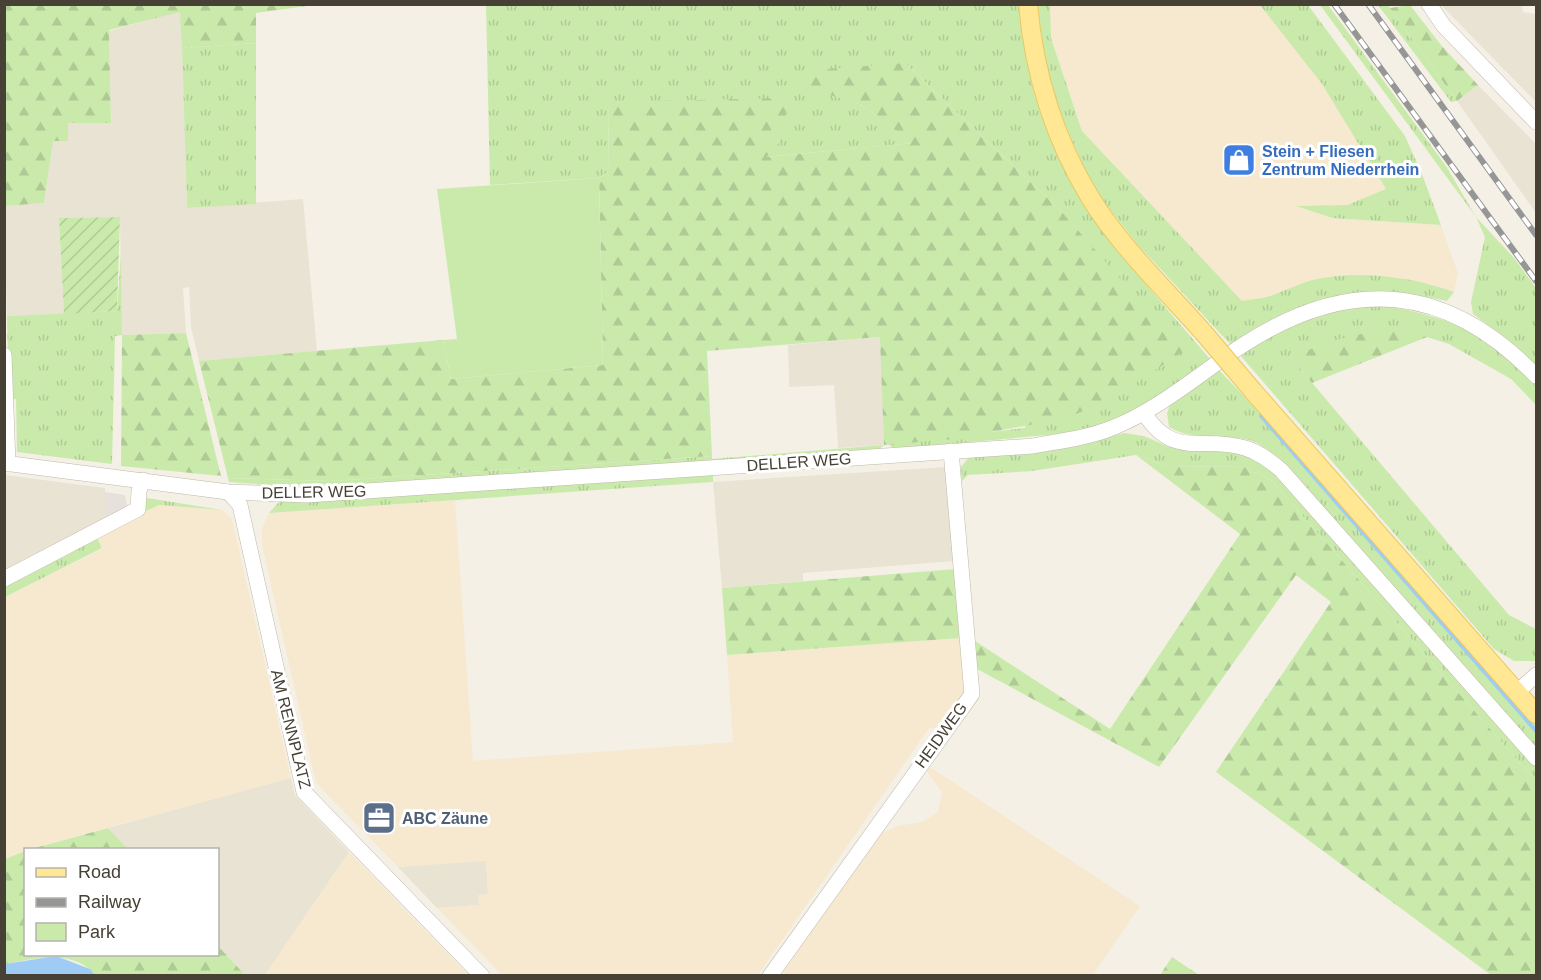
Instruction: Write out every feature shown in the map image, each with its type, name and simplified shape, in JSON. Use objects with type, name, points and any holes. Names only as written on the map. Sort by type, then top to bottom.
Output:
[{"type":"main road","points":[[1029,4],[1035,57],[1059,136],[1076,172],[1114,230],[1536,714]]},
{"type":"street","points":[[1429,4],[1443,25],[1536,122]]},
{"type":"street","name":"DELLER WEG","points":[[6,463],[228,492],[319,494],[1033,446],[1076,439],[1112,428],[1144,413],[1276,325],[1336,302],[1367,299],[1394,299],[1426,305],[1454,314],[1478,327],[1505,347],[1536,376]]},
{"type":"street","points":[[4,355],[6,463]]},
{"type":"street","points":[[1144,413],[1156,431],[1167,439],[1245,448],[1263,456],[1281,470],[1536,758]]},
{"type":"street","name":"HEIDWEG","points":[[770,975],[972,694],[951,451]]},
{"type":"street","points":[[4,579],[138,509],[139,490],[143,480]]},
{"type":"street","name":"AM RENNPLATZ","points":[[228,492],[240,505],[304,792],[482,975]]},
{"type":"street","points":[[1517,692],[1536,675]]},
{"type":"shaded area","name":"Stein + Fliesen Zentrum Niederrhein","points":[[1050,5],[1260,5],[1322,83],[1387,189],[1347,205],[1298,207],[1332,218],[1441,225],[1458,273],[1454,292],[1431,284],[1373,277],[1342,277],[1319,279],[1276,294],[1242,302],[1082,131],[1051,38]]},
{"type":"shaded area","points":[[1441,5],[1522,5],[1523,12],[1536,14],[1536,102]]},
{"type":"shaded area","points":[[181,11],[187,208],[303,199],[317,351],[199,361],[191,327],[189,287],[183,288],[186,333],[122,335],[120,217],[59,218],[64,314],[7,316],[4,206],[44,203],[53,141],[68,123],[111,123],[109,31]]},
{"type":"shaded area","points":[[1478,85],[1536,144],[1536,213],[1457,101]]},
{"type":"shaded area","points":[[881,337],[884,445],[838,448],[834,385],[789,387],[788,345]]},
{"type":"shaded area","points":[[947,467],[954,561],[803,573],[803,581],[722,588],[713,482]]},
{"type":"shaded area","points":[[5,475],[105,488],[105,520],[5,570]]},
{"type":"shaded area","points":[[105,492],[125,495],[128,509],[105,520]]},
{"type":"shaded area","points":[[455,500],[473,761],[733,742],[727,655],[960,638],[965,692],[942,727],[929,728],[758,975],[502,975],[437,908],[479,905],[478,895],[488,894],[486,861],[398,867],[316,783],[262,545],[262,528],[269,513]]},
{"type":"shaded area","points":[[159,505],[222,510],[232,519],[291,778],[33,848],[24,848],[24,851],[5,859],[5,597],[102,549],[96,536]]},
{"type":"shaded area","points":[[930,767],[1140,906],[1093,975],[781,976],[871,844],[882,833],[897,826],[922,822],[938,812],[942,792],[927,772]]},
{"type":"shaded area","points":[[291,778],[295,795],[349,852],[265,975],[245,975],[219,947],[219,848],[127,848],[108,828]]},
{"type":"shaded area","points":[[349,852],[468,975],[265,975]]},
{"type":"shaded area","points":[[486,860],[488,894],[479,905],[437,908],[398,867]]},
{"type":"green space","points":[[5,4],[314,5],[256,13],[256,43],[182,48],[180,12],[109,30],[111,123],[68,123],[68,141],[53,141],[44,203],[5,206]]},
{"type":"green space","points":[[486,5],[1021,5],[1027,60],[1039,109],[1058,155],[1082,198],[1110,239],[1210,359],[1158,396],[1111,422],[1069,433],[894,449],[889,444],[1025,428],[1095,251],[1061,211],[905,63],[807,87],[862,105],[913,143],[765,157],[608,102],[609,171],[599,178],[490,185]]},
{"type":"green space","points":[[1037,5],[1050,5],[1051,38],[1082,131],[1242,301],[1269,296],[1317,279],[1351,275],[1387,276],[1422,282],[1454,292],[1447,301],[1385,293],[1358,293],[1334,297],[1285,315],[1231,345],[1138,245],[1093,188],[1049,88]]},
{"type":"green space","points":[[1260,5],[1308,5],[1405,136],[1441,225],[1332,218],[1296,206],[1347,205],[1386,189],[1322,84]]},
{"type":"green space","points":[[1320,5],[1328,5],[1446,166],[1476,217]]},
{"type":"green space","points":[[1378,5],[1388,5],[1457,101],[1451,102]]},
{"type":"green space","points":[[1410,5],[1441,45],[1478,85],[1457,101],[1390,8]]},
{"type":"green space","points":[[256,43],[256,204],[187,208],[182,48]]},
{"type":"green space","points":[[905,63],[1061,211],[1184,351],[1111,399],[1067,418],[953,439],[884,445],[880,337],[707,351],[712,456],[331,481],[228,478],[199,361],[443,340],[451,379],[603,365],[599,178],[609,171],[608,102],[781,98],[787,111],[781,141],[766,157],[912,143],[862,105],[807,88],[815,76],[827,69]]},
{"type":"green space","points":[[599,178],[603,365],[451,379],[443,340],[457,339],[437,189]]},
{"type":"green space","points":[[120,217],[117,311],[64,314],[59,218]]},
{"type":"green space","points":[[1476,217],[1515,259],[1536,288],[1536,368],[1516,346],[1473,314],[1471,302],[1485,237]]},
{"type":"green space","points":[[121,253],[122,335],[115,336],[112,464],[17,452],[16,399],[9,399],[7,316],[117,311]]},
{"type":"green space","points":[[1386,306],[1432,316],[1469,331],[1485,341],[1536,386],[1536,405],[1511,379],[1449,344],[1427,337],[1291,358],[1509,615],[1536,629],[1536,661],[1514,661],[1494,649],[1240,355],[1258,343],[1309,318],[1345,309]]},
{"type":"green space","points":[[1388,330],[1427,337],[1312,383],[1291,358],[1338,340]]},
{"type":"green space","points":[[186,333],[221,476],[121,466],[122,335]]},
{"type":"green space","points":[[1219,370],[1305,460],[1536,725],[1536,747],[1279,458],[1255,442],[1245,439],[1202,437],[1169,427],[1167,413],[1171,402]]},
{"type":"green space","points":[[1124,433],[1144,436],[1169,447],[1238,452],[1274,471],[1536,767],[1536,781],[1271,480],[1244,467],[1166,466],[1136,455],[1032,471],[968,475],[962,481],[961,467],[970,456],[1078,446]]},
{"type":"green space","points":[[884,445],[877,451],[370,484],[268,485],[229,482],[228,478],[331,481],[712,456],[712,459]]},
{"type":"green space","points":[[1136,455],[1166,466],[1244,467],[1271,480],[1536,781],[1536,975],[1491,975],[1216,772],[1331,602],[1296,575],[1159,767],[977,669],[975,641],[1110,729],[1240,534]]},
{"type":"green space","points":[[713,473],[713,482],[269,513],[278,503],[288,499]]},
{"type":"green space","points":[[147,498],[222,510],[159,505],[142,513]]},
{"type":"green space","points":[[96,536],[102,548],[5,597],[5,584]]},
{"type":"green space","points":[[955,569],[960,638],[727,655],[722,588]]},
{"type":"green space","points":[[108,828],[127,848],[35,848]]},
{"type":"green space","points":[[24,851],[24,956],[219,956],[219,947],[245,975],[95,975],[76,961],[65,958],[40,958],[5,964],[5,859]]},
{"type":"green space","points":[[1172,957],[1199,975],[1160,975]]},
{"type":"water","points":[[56,956],[90,969],[95,975],[5,975],[5,964]]},
{"type":"waterway","points":[[1261,416],[1536,731]]},
{"type":"railway","points":[[1334,4],[1536,281]]},
{"type":"railway","points":[[1368,4],[1536,235]]},
{"type":"place","name":"Stein + Fliesen Zentrum Niederrhein","points":[[1239,160]]},
{"type":"place","name":"ABC Zäune","points":[[379,818]]}]
